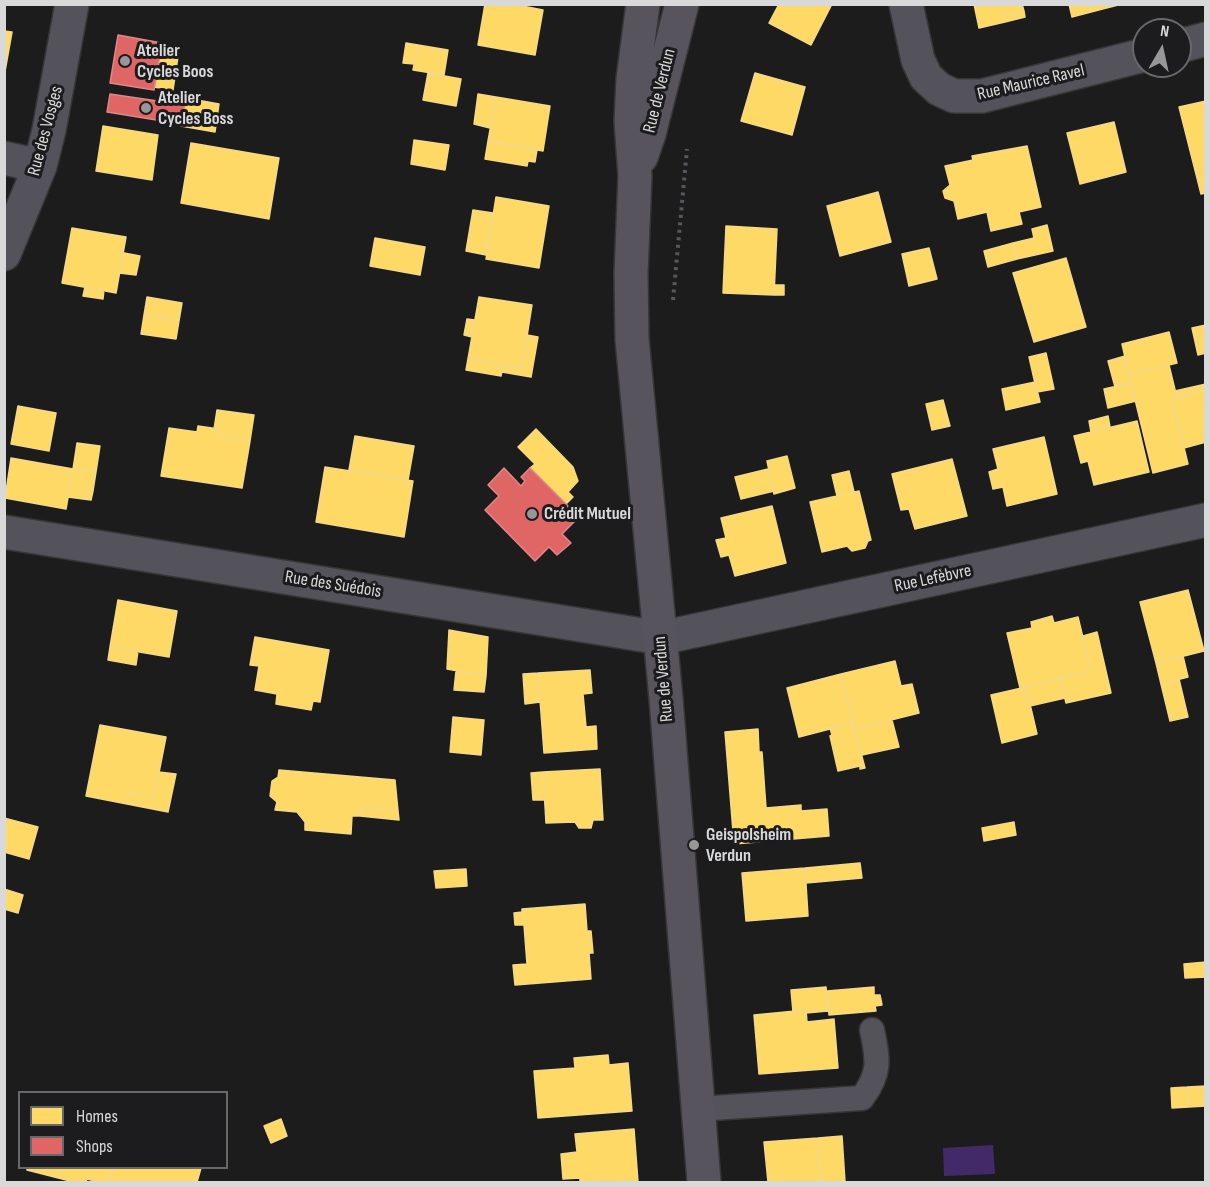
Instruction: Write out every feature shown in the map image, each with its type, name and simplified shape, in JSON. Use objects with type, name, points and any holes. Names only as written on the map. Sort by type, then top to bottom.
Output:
[{"type":"main road","name":"Rue de Verdun","points":[[643,4],[633,79],[631,122],[635,176],[631,273],[632,339],[661,638],[704,1182]]},
{"type":"main road","name":"Rue de Verdun","points":[[635,176],[650,134],[681,4]]},
{"type":"street","name":"Rue des Vosges","points":[[4,254],[40,166],[50,130],[72,4]]},
{"type":"street","name":"Rue Maurice Ravel","points":[[906,4],[918,60],[926,77],[939,89],[954,96],[982,96],[1132,58]]},
{"type":"street","points":[[4,158],[40,166]]},
{"type":"street","name":"Rue Lefèbvre","points":[[661,638],[1206,520]]},
{"type":"street","name":"Rue des Suédois","points":[[4,532],[661,638]]},
{"type":"lane","points":[[698,1109],[862,1098],[872,1084],[878,1062],[872,1030]]},
{"type":"path","points":[[672,310],[689,140]]},
{"type":"shaded area","points":[[993,1145],[995,1174],[944,1176],[943,1148]]},
{"type":"building: Homes","points":[[485,4],[512,4],[543,10],[535,55],[478,45]]},
{"type":"building: Homes","points":[[779,4],[832,4],[811,45],[769,23]]},
{"type":"building: Homes","points":[[974,4],[1022,4],[1024,11],[1003,16],[1005,22],[979,28]]},
{"type":"building: Homes","points":[[1069,4],[1089,4],[1091,12],[1072,17]]},
{"type":"building: Homes","points":[[1089,4],[1122,4],[1091,12]]},
{"type":"building: Homes","points":[[1024,11],[1025,17],[1005,22],[1003,16]]},
{"type":"building: Homes","points":[[4,31],[12,32],[4,77]]},
{"type":"building: Homes","points":[[406,43],[418,45],[414,64],[403,63]]},
{"type":"building: Homes","points":[[418,45],[448,50],[444,75],[413,70]]},
{"type":"building: Homes","points":[[161,47],[179,50],[173,90],[154,87]]},
{"type":"building: Homes","points":[[428,73],[461,79],[456,106],[423,100]]},
{"type":"building: Homes","points":[[755,73],[805,87],[792,135],[741,121]]},
{"type":"building: Homes","points":[[478,94],[496,97],[490,128],[474,124]]},
{"type":"building: Homes","points":[[496,97],[550,106],[543,151],[488,141]]},
{"type":"building: Homes","points":[[186,98],[219,104],[215,132],[181,126]]},
{"type":"building: Homes","points":[[1206,101],[1206,175],[1197,178],[1179,107]]},
{"type":"building: Homes","points":[[1114,122],[1126,172],[1080,184],[1067,133]]},
{"type":"building: Homes","points":[[103,126],[158,135],[152,180],[96,171]]},
{"type":"building: Homes","points":[[414,140],[449,145],[445,170],[411,164]]},
{"type":"building: Homes","points":[[488,141],[537,150],[535,162],[528,161],[527,166],[485,159]]},
{"type":"building: Homes","points":[[191,143],[279,158],[269,219],[181,203]]},
{"type":"building: Homes","points":[[1027,146],[1041,207],[1019,212],[1022,224],[991,231],[987,212],[958,219],[954,201],[945,198],[943,191],[950,185],[945,166],[973,160],[972,156]]},
{"type":"building: Homes","points":[[1206,175],[1206,193],[1201,194],[1197,178]]},
{"type":"building: Homes","points":[[878,192],[891,242],[840,256],[827,206]]},
{"type":"building: Homes","points":[[496,197],[549,206],[539,268],[486,259]]},
{"type":"building: Homes","points":[[473,210],[493,213],[486,255],[466,251]]},
{"type":"building: Homes","points":[[1047,225],[1053,251],[1017,259],[1013,243],[1034,238],[1032,229]]},
{"type":"building: Homes","points":[[726,226],[777,229],[774,295],[723,293]]},
{"type":"building: Homes","points":[[72,228],[126,237],[116,293],[62,283]]},
{"type":"building: Homes","points":[[375,238],[425,247],[420,275],[370,266]]},
{"type":"building: Homes","points":[[1013,243],[1017,259],[988,267],[984,251]]},
{"type":"building: Homes","points":[[929,248],[937,279],[909,286],[902,254]]},
{"type":"building: Homes","points":[[124,253],[140,256],[136,275],[119,273]]},
{"type":"building: Homes","points":[[1066,258],[1086,327],[1034,342],[1013,273]]},
{"type":"building: Homes","points":[[775,285],[784,285],[784,295],[774,295]]},
{"type":"building: Homes","points":[[85,287],[104,290],[103,299],[83,296]]},
{"type":"building: Homes","points":[[147,297],[182,303],[179,321],[144,315]]},
{"type":"building: Homes","points":[[479,297],[532,305],[522,368],[468,359]]},
{"type":"building: Homes","points":[[144,315],[179,321],[176,339],[141,334]]},
{"type":"building: Homes","points":[[467,319],[475,320],[472,337],[464,335]]},
{"type":"building: Homes","points":[[1206,325],[1206,353],[1198,355],[1192,328]]},
{"type":"building: Homes","points":[[1169,332],[1177,363],[1129,375],[1122,344]]},
{"type":"building: Homes","points":[[527,335],[538,337],[531,377],[502,372],[503,365],[522,368]]},
{"type":"building: Homes","points":[[1046,353],[1054,389],[1037,392],[1029,357]]},
{"type":"building: Homes","points":[[1125,356],[1131,383],[1115,387],[1108,361]]},
{"type":"building: Homes","points":[[468,359],[503,365],[501,376],[466,370]]},
{"type":"building: Homes","points":[[1169,365],[1177,398],[1172,398],[1188,464],[1153,473],[1129,375]]},
{"type":"building: Homes","points":[[1035,382],[1040,402],[1006,410],[1002,389]]},
{"type":"building: Homes","points":[[1131,383],[1136,401],[1108,408],[1104,389]]},
{"type":"building: Homes","points":[[1206,384],[1206,390],[1177,398],[1175,391]]},
{"type":"building: Homes","points":[[1206,390],[1206,442],[1184,448],[1172,398]]},
{"type":"building: Homes","points":[[943,400],[950,426],[932,430],[926,404]]},
{"type":"building: Homes","points":[[18,406],[56,413],[49,451],[11,444]]},
{"type":"building: Homes","points":[[217,410],[254,415],[250,441],[218,436],[219,429],[214,429]]},
{"type":"building: Homes","points":[[1108,416],[1110,427],[1091,432],[1089,421]]},
{"type":"building: Homes","points":[[1137,421],[1149,472],[1094,485],[1088,461],[1081,463],[1074,436]]},
{"type":"building: Homes","points":[[198,426],[219,429],[218,436],[250,441],[242,488],[161,476],[169,428],[197,432]]},
{"type":"building: Homes","points":[[536,429],[573,467],[578,481],[568,492],[573,497],[566,504],[530,468],[535,464],[518,447]]},
{"type":"building: Homes","points":[[355,436],[414,446],[408,480],[349,470]]},
{"type":"building: Homes","points":[[1044,437],[1057,494],[1007,506],[1003,487],[993,489],[989,472],[998,469],[993,449]]},
{"type":"building: Homes","points":[[77,443],[100,446],[96,472],[73,469]]},
{"type":"building: Homes","points":[[787,456],[795,488],[774,494],[767,461]]},
{"type":"building: Homes","points":[[11,458],[73,469],[66,509],[5,498]]},
{"type":"building: Homes","points":[[952,459],[967,516],[915,529],[909,509],[901,510],[892,474]]},
{"type":"building: Homes","points":[[325,467],[413,481],[404,537],[316,522]]},
{"type":"building: Homes","points":[[73,469],[96,472],[93,491],[85,490],[83,499],[68,497]]},
{"type":"building: Homes","points":[[768,469],[774,491],[741,499],[735,477]]},
{"type":"building: Homes","points":[[849,471],[854,492],[837,496],[832,475]]},
{"type":"building: Homes","points":[[85,490],[93,491],[91,500],[83,499]]},
{"type":"building: Homes","points":[[859,491],[871,540],[865,548],[852,551],[847,546],[822,552],[810,502]]},
{"type":"building: Homes","points":[[772,506],[786,563],[735,576],[729,555],[721,557],[716,540],[726,538],[721,518]]},
{"type":"building: Homes","points":[[1188,590],[1204,651],[1156,663],[1140,602]]},
{"type":"building: Homes","points":[[118,600],[177,611],[169,657],[110,647]]},
{"type":"building: Homes","points":[[1052,616],[1054,623],[1078,617],[1091,671],[1020,688],[1007,633],[1032,628],[1031,622]]},
{"type":"building: Homes","points":[[449,630],[488,637],[486,676],[447,669]]},
{"type":"building: Homes","points":[[1097,632],[1111,693],[1066,703],[1060,678],[1091,671],[1083,636]]},
{"type":"building: Homes","points":[[255,637],[329,650],[320,702],[313,701],[311,710],[276,704],[277,694],[255,690],[259,666],[250,665]]},
{"type":"building: Homes","points":[[110,647],[138,651],[136,665],[108,660]]},
{"type":"building: Homes","points":[[1183,656],[1188,677],[1161,684],[1156,663]]},
{"type":"building: Homes","points":[[895,661],[901,686],[912,684],[919,713],[855,729],[841,674]]},
{"type":"building: Homes","points":[[590,670],[592,693],[583,694],[586,727],[596,726],[597,749],[544,753],[538,673]]},
{"type":"building: Homes","points":[[456,671],[486,676],[484,692],[454,690]]},
{"type":"building: Homes","points":[[538,673],[540,702],[525,704],[523,674]]},
{"type":"building: Homes","points":[[841,674],[853,723],[799,737],[787,688]]},
{"type":"building: Homes","points":[[1060,678],[1065,698],[1030,706],[1026,687]]},
{"type":"building: Homes","points":[[1179,679],[1188,717],[1170,721],[1161,684]]},
{"type":"building: Homes","points":[[1026,687],[1037,734],[1002,743],[991,695]]},
{"type":"building: Homes","points":[[453,717],[484,720],[481,755],[450,752]]},
{"type":"building: Homes","points":[[892,720],[899,747],[862,755],[855,729]]},
{"type":"building: Homes","points":[[853,723],[865,768],[860,769],[860,766],[838,771],[830,728]]},
{"type":"building: Homes","points":[[100,725],[166,737],[154,798],[129,792],[127,804],[86,796]]},
{"type":"building: Homes","points":[[758,729],[766,808],[801,805],[801,811],[827,809],[829,836],[734,844],[725,732]]},
{"type":"building: Homes","points":[[600,769],[603,820],[593,820],[591,828],[579,828],[575,822],[546,823],[543,772]]},
{"type":"building: Homes","points":[[279,770],[395,780],[398,811],[361,807],[360,816],[352,816],[351,834],[305,830],[305,822],[297,812],[275,810],[277,802],[270,796],[272,781],[278,777]]},
{"type":"building: Homes","points":[[159,772],[176,774],[168,812],[127,804],[129,792],[154,798]]},
{"type":"building: Homes","points":[[543,772],[544,800],[533,800],[531,773]]},
{"type":"building: Homes","points":[[361,807],[398,811],[399,820],[360,816]]},
{"type":"building: Homes","points":[[4,818],[38,827],[29,859],[4,852]]},
{"type":"building: Homes","points":[[1014,822],[1016,835],[984,841],[982,828]]},
{"type":"building: Homes","points":[[860,863],[862,878],[806,883],[805,868]]},
{"type":"building: Homes","points":[[805,868],[808,916],[746,921],[742,873]]},
{"type":"building: Homes","points":[[466,869],[467,886],[436,888],[434,871]]},
{"type":"building: Homes","points":[[4,889],[23,895],[18,913],[4,909]]},
{"type":"building: Homes","points":[[585,904],[587,931],[591,931],[593,953],[589,953],[591,979],[515,985],[513,965],[527,964],[524,925],[515,925],[514,913],[522,912],[522,909]]},
{"type":"building: Homes","points":[[1206,962],[1206,977],[1185,978],[1184,964]]},
{"type":"building: Homes","points":[[826,987],[828,1011],[793,1012],[791,990]]},
{"type":"building: Homes","points":[[874,987],[874,995],[880,995],[882,1005],[875,1006],[876,1011],[829,1015],[827,991]]},
{"type":"building: Homes","points":[[806,1010],[807,1022],[834,1019],[838,1068],[759,1074],[754,1015]]},
{"type":"building: Homes","points":[[608,1055],[609,1065],[628,1063],[632,1111],[538,1118],[534,1071],[575,1068],[574,1058]]},
{"type":"building: Homes","points":[[1206,1086],[1206,1106],[1189,1107],[1187,1087]]},
{"type":"building: Homes","points":[[1187,1087],[1189,1107],[1172,1108],[1171,1088]]},
{"type":"building: Homes","points":[[281,1119],[287,1136],[271,1143],[264,1126]]},
{"type":"building: Homes","points":[[634,1129],[638,1182],[580,1182],[580,1178],[563,1179],[561,1154],[577,1152],[575,1134]]},
{"type":"building: Homes","points":[[842,1136],[845,1182],[821,1182],[818,1138]]},
{"type":"building: Homes","points":[[818,1138],[821,1182],[768,1182],[764,1142]]},
{"type":"building: Homes","points":[[114,1169],[109,1182],[87,1179],[86,1182],[74,1182],[27,1170]]},
{"type":"building: Homes","points":[[114,1169],[201,1169],[197,1182],[109,1182]]},
{"type":"building: Shops","points":[[118,35],[162,43],[154,90],[110,83]]},
{"type":"building: Shops","name":"Atelier Cycles Boss","points":[[110,94],[185,105],[181,124],[107,112]]},
{"type":"building: Shops","name":"Crédit Mutuel","points":[[504,468],[521,486],[525,481],[521,477],[530,468],[579,517],[562,534],[571,543],[557,555],[549,547],[535,561],[485,510],[499,496],[488,485]]},
{"type":"place","name":"Atelier Cycles Boos","points":[[125,61]]},
{"type":"place","name":"Atelier Cycles Boss","points":[[146,108]]},
{"type":"place","name":"Crédit Mutuel","points":[[532,514]]},
{"type":"place","name":"Geispolsheim Verdun","points":[[694,845]]}]
